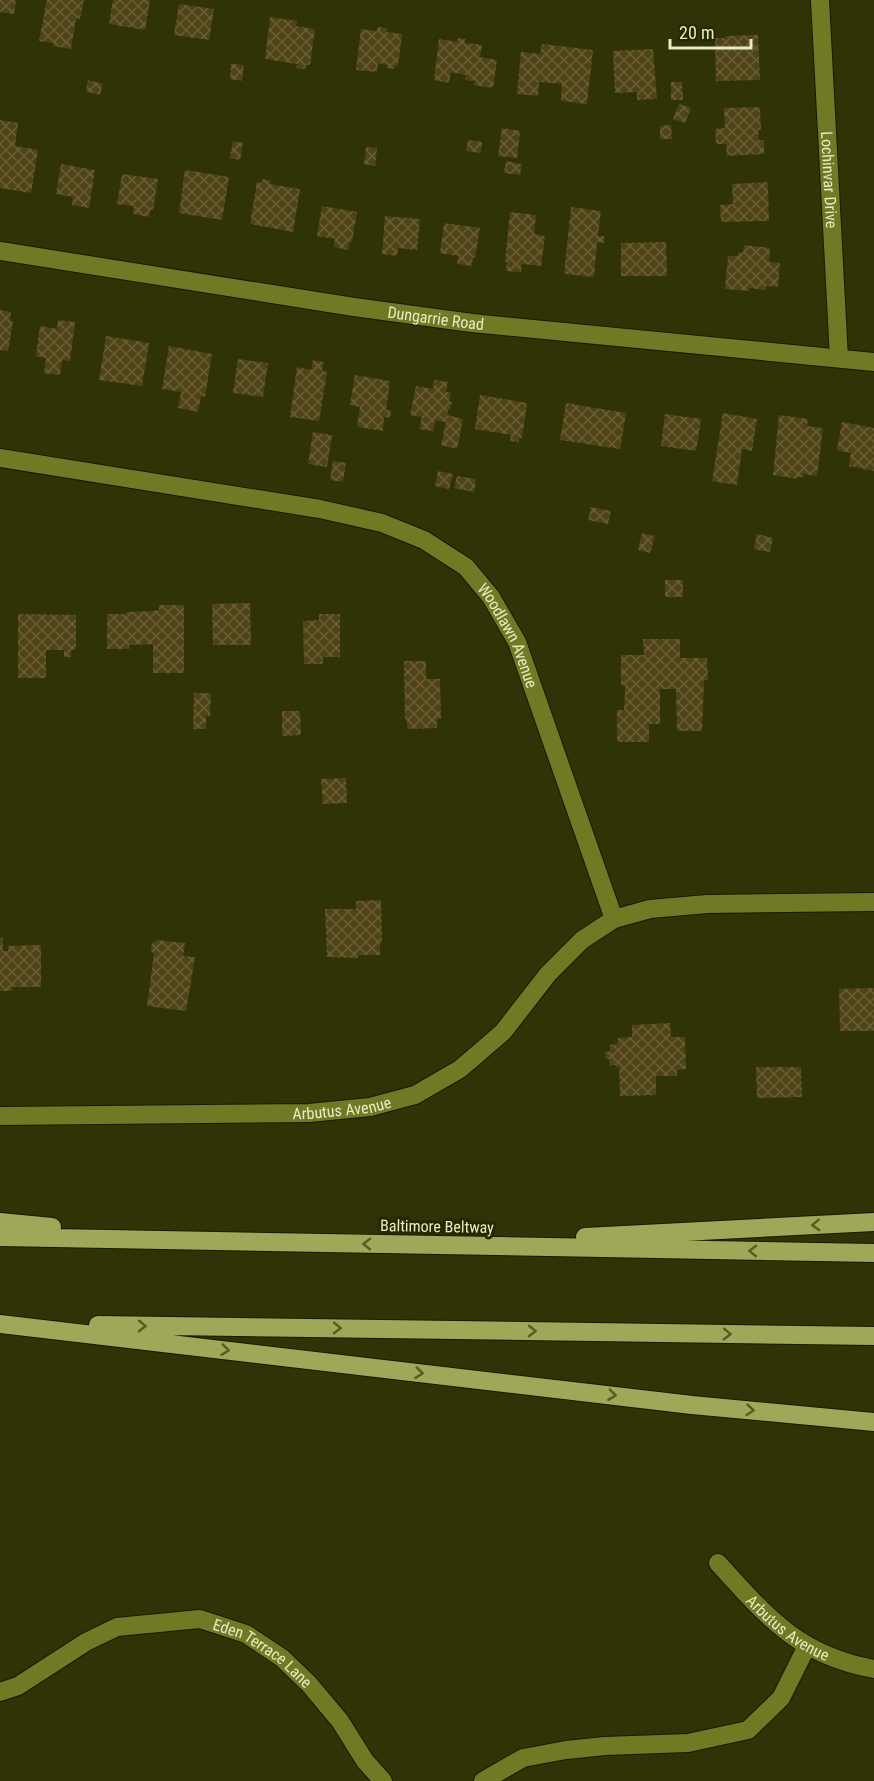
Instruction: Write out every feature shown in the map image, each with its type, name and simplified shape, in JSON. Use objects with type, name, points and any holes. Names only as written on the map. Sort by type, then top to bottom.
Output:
[{"type":"highway","points":[[0,1222],[183,1240]]},
{"type":"highway","points":[[425,1245],[874,1222]]},
{"type":"highway","name":"Baltimore Beltway","points":[[0,1237],[874,1253]]},
{"type":"highway","points":[[0,1324],[874,1336]]},
{"type":"highway","points":[[0,1324],[692,1405],[874,1422]]},
{"type":"street","name":"Lochinvar Drive","points":[[820,0],[839,358]]},
{"type":"street","name":"Dungarrie Road","points":[[0,251],[354,307],[472,323],[874,362]]},
{"type":"street","name":"Woodlawn Avenue","points":[[0,458],[320,509],[361,518],[382,523],[424,540],[466,567],[491,597],[517,642],[614,919]]},
{"type":"street","points":[[614,919],[650,909],[707,904],[874,902]]},
{"type":"street","name":"Arbutus Avenue","points":[[0,1116],[309,1113],[370,1107],[415,1095],[460,1069],[503,1032],[548,974],[582,940],[614,919]]},
{"type":"street","name":"Arbutus Avenue","points":[[718,1563],[783,1631],[807,1646],[837,1660],[874,1669]]},
{"type":"street","name":"Eden Terrace Lane","points":[[0,1692],[18,1686],[86,1642],[117,1627],[200,1619],[246,1634],[282,1658],[334,1713],[365,1761],[383,1781]]},
{"type":"street","points":[[483,1781],[523,1758],[605,1746],[688,1743],[748,1730],[781,1698],[807,1646]]},
{"type":"building","points":[[0,0],[16,0],[14,14],[0,12]]},
{"type":"building","points":[[47,0],[84,0],[80,19],[76,18],[71,49],[39,41]]},
{"type":"building","points":[[113,0],[150,0],[145,30],[109,24]]},
{"type":"building","points":[[179,4],[214,9],[209,40],[174,35]]},
{"type":"building","points":[[270,17],[297,21],[296,26],[315,29],[310,65],[306,65],[305,69],[296,68],[297,64],[265,59]]},
{"type":"building","points":[[378,27],[387,28],[387,32],[402,34],[398,66],[394,69],[387,68],[387,65],[378,63],[377,72],[356,70],[361,29],[377,31]]},
{"type":"building","points":[[758,35],[760,80],[716,81],[715,38]]},
{"type":"building","points":[[458,38],[465,39],[465,43],[482,45],[480,57],[497,60],[493,88],[474,85],[475,81],[465,80],[466,75],[451,72],[449,83],[434,80],[439,39],[457,42]]},
{"type":"building","points":[[542,44],[593,50],[587,104],[561,101],[562,84],[539,82],[538,96],[517,94],[521,52],[540,54]]},
{"type":"building","points":[[653,49],[657,99],[637,100],[637,92],[615,93],[613,51]]},
{"type":"building","points":[[231,64],[244,65],[242,81],[230,79]]},
{"type":"building","points":[[88,80],[103,84],[100,95],[86,91]]},
{"type":"building","points":[[671,82],[682,82],[683,100],[671,100]]},
{"type":"building","points":[[679,104],[691,108],[685,123],[673,119]]},
{"type":"building","points":[[760,107],[761,130],[758,130],[759,140],[764,140],[764,154],[727,156],[726,144],[716,144],[715,129],[725,128],[724,108]]},
{"type":"building","points":[[0,120],[18,123],[15,146],[38,150],[31,193],[0,188]]},
{"type":"building","points":[[671,125],[672,139],[660,139],[660,126]]},
{"type":"building","points":[[502,128],[520,131],[517,158],[498,156]]},
{"type":"building","points":[[468,140],[482,142],[481,153],[466,151]]},
{"type":"building","points":[[233,141],[243,143],[240,160],[230,158]]},
{"type":"building","points":[[366,147],[377,148],[375,166],[364,164]]},
{"type":"building","points":[[506,161],[522,164],[520,175],[504,173]]},
{"type":"building","points":[[61,164],[95,170],[89,208],[72,205],[73,197],[56,194]]},
{"type":"building","points":[[185,170],[229,177],[222,220],[179,213]]},
{"type":"building","points":[[122,174],[158,179],[153,210],[150,210],[149,217],[133,214],[134,206],[117,204]]},
{"type":"building","points":[[263,179],[271,181],[270,184],[300,189],[293,232],[250,224],[257,182],[262,183]]},
{"type":"building","points":[[768,182],[769,221],[721,222],[720,205],[733,204],[732,184]]},
{"type":"building","points":[[322,206],[357,212],[352,242],[350,241],[348,250],[334,247],[335,239],[317,236]]},
{"type":"building","points":[[571,207],[601,211],[598,236],[604,236],[604,243],[597,242],[594,277],[564,274]]},
{"type":"building","points":[[510,212],[536,215],[534,234],[545,236],[541,266],[522,264],[521,272],[506,271]]},
{"type":"building","points":[[385,216],[420,219],[417,250],[398,248],[397,256],[382,254]]},
{"type":"building","points":[[444,223],[480,228],[472,266],[457,264],[458,256],[440,253]]},
{"type":"building","points":[[666,242],[667,276],[621,276],[621,243]]},
{"type":"building","points":[[744,245],[770,248],[769,262],[780,263],[778,287],[766,286],[766,290],[749,288],[749,291],[725,289],[728,256],[738,256],[738,252],[743,253]]},
{"type":"building","points":[[0,310],[11,312],[10,321],[13,321],[8,351],[0,350]]},
{"type":"building","points":[[58,320],[75,322],[70,361],[62,360],[60,375],[44,373],[46,358],[36,356],[40,326],[57,329]]},
{"type":"building","points":[[106,336],[149,343],[142,386],[99,380]]},
{"type":"building","points":[[169,346],[212,354],[205,397],[201,396],[198,412],[178,408],[181,392],[162,389]]},
{"type":"building","points":[[238,359],[268,363],[263,397],[233,393]]},
{"type":"building","points":[[313,360],[324,362],[322,371],[327,372],[319,421],[290,417],[297,367],[311,370]]},
{"type":"building","points":[[355,375],[390,381],[386,410],[391,410],[390,418],[384,417],[383,431],[357,427],[360,407],[350,405]]},
{"type":"building","points":[[434,380],[448,382],[446,392],[451,393],[449,401],[452,402],[447,415],[463,419],[457,449],[441,445],[446,422],[435,420],[433,431],[419,429],[422,417],[410,415],[416,386],[433,389]]},
{"type":"building","points":[[480,395],[527,403],[522,438],[519,438],[519,442],[510,441],[511,435],[475,429]]},
{"type":"building","points":[[566,403],[626,413],[620,449],[560,440]]},
{"type":"building","points":[[723,413],[757,419],[752,451],[742,449],[737,485],[712,481]]},
{"type":"building","points":[[665,414],[701,419],[696,451],[661,446]]},
{"type":"building","points":[[779,415],[808,419],[807,426],[823,428],[817,476],[803,474],[803,477],[798,477],[798,479],[773,475]]},
{"type":"building","points":[[842,422],[874,428],[874,471],[849,466],[851,453],[837,450]]},
{"type":"building","points":[[313,432],[332,435],[327,467],[308,464]]},
{"type":"building","points":[[333,461],[346,463],[343,482],[330,480]]},
{"type":"building","points":[[438,471],[453,474],[449,489],[435,486]]},
{"type":"building","points":[[457,476],[476,479],[474,492],[454,488]]},
{"type":"building","points":[[591,507],[611,511],[608,524],[588,520]]},
{"type":"building","points":[[642,533],[655,536],[650,553],[638,550]]},
{"type":"building","points":[[757,534],[773,538],[770,552],[754,549]]},
{"type":"building","points":[[665,580],[683,580],[683,597],[665,597]]},
{"type":"building","points":[[250,603],[251,645],[213,645],[212,604]]},
{"type":"building","points":[[159,605],[184,605],[184,673],[153,673],[153,644],[129,645],[130,649],[107,649],[107,614],[154,611],[159,610]]},
{"type":"building","points":[[18,614],[76,615],[76,649],[71,650],[71,657],[64,657],[64,650],[46,650],[46,678],[18,678]]},
{"type":"building","points":[[319,614],[340,614],[340,657],[323,657],[323,664],[304,664],[303,621],[319,620]]},
{"type":"building","points":[[643,639],[680,639],[680,658],[707,658],[708,680],[704,680],[702,731],[677,731],[676,689],[660,689],[660,724],[649,724],[649,742],[617,742],[617,710],[624,710],[625,693],[625,685],[621,685],[621,655],[644,655]]},
{"type":"building","points":[[404,661],[426,661],[426,679],[440,679],[441,719],[437,719],[437,728],[407,729]]},
{"type":"building","points":[[194,693],[211,693],[210,716],[206,716],[206,729],[193,729]]},
{"type":"building","points":[[282,711],[300,711],[301,735],[282,736]]},
{"type":"building","points":[[346,778],[347,803],[323,804],[321,779]]},
{"type":"building","points":[[381,900],[380,955],[358,955],[358,958],[327,957],[325,909],[356,909],[356,901]]},
{"type":"building","points":[[0,938],[3,938],[3,951],[8,951],[8,946],[41,945],[41,987],[12,987],[12,991],[0,991]]},
{"type":"building","points":[[157,940],[185,943],[183,956],[195,957],[186,1011],[147,1006],[154,954],[151,951],[152,943]]},
{"type":"building","points":[[874,988],[874,1031],[840,1031],[839,989]]},
{"type":"building","points":[[670,1023],[671,1037],[685,1037],[686,1069],[677,1070],[677,1076],[656,1076],[656,1095],[620,1096],[619,1067],[610,1066],[605,1052],[610,1051],[610,1045],[617,1044],[618,1038],[632,1037],[632,1025]]},
{"type":"building","points":[[756,1067],[801,1067],[802,1097],[757,1098]]}]
